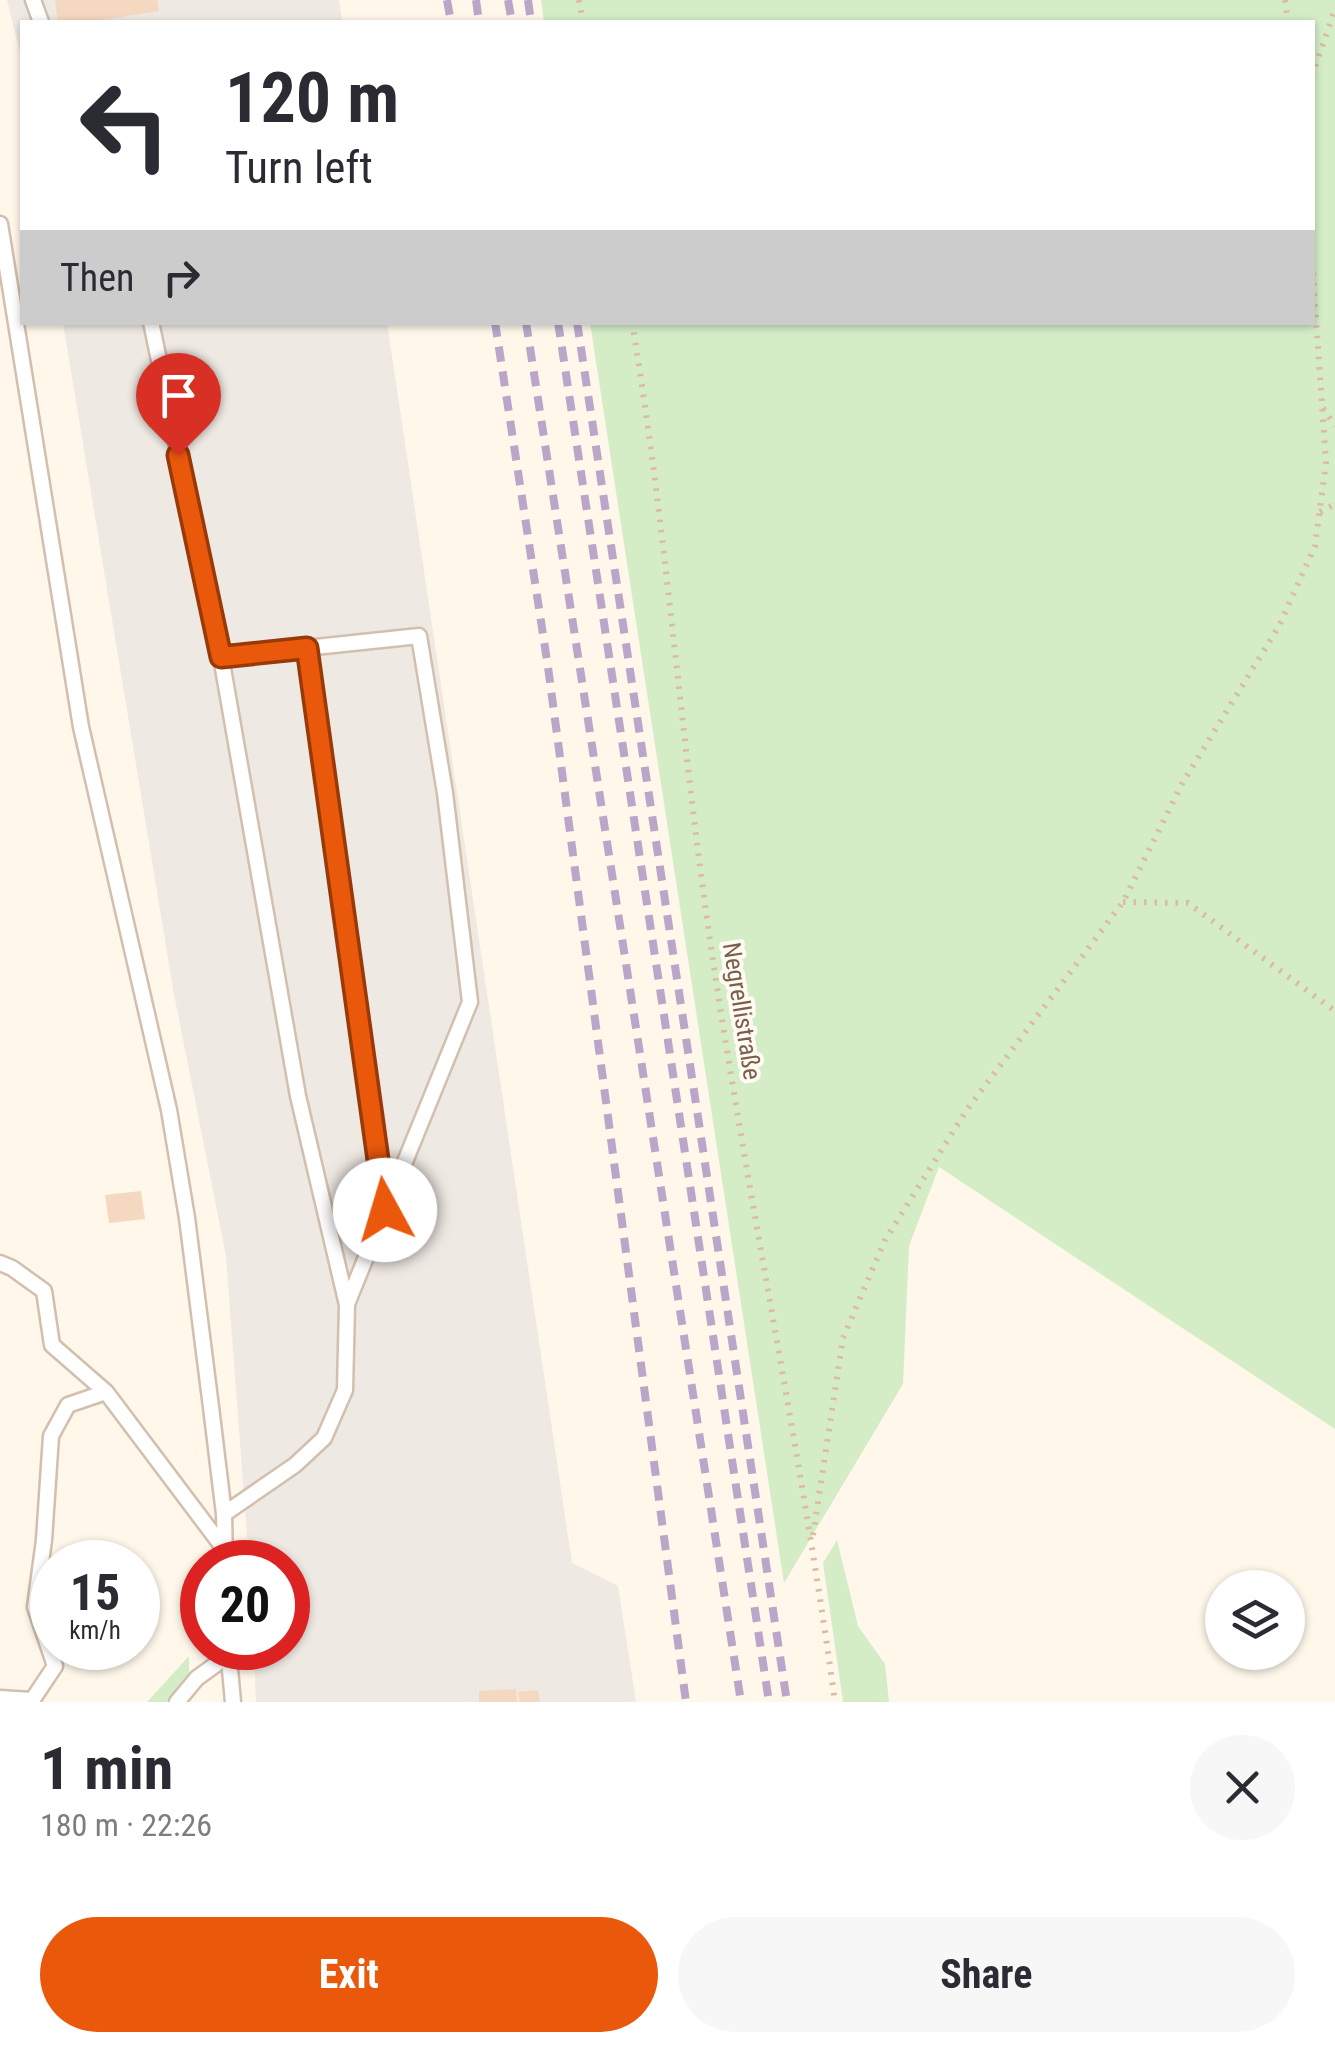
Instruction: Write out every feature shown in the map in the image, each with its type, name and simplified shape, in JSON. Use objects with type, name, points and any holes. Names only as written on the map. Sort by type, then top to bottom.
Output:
[{"type":"lane","points":[[0,224],[81,727],[169,1110],[187,1218],[225,1540]]},
{"type":"lane","points":[[153,325],[221,657],[298,1096],[347,1304],[345,1390],[324,1438],[295,1465],[224,1514]]},
{"type":"lane","points":[[221,657],[419,636],[445,793],[470,1002],[347,1304]]},
{"type":"lane","points":[[307,648],[385,1210]]},
{"type":"lane","points":[[0,1263],[44,1290],[52,1346],[106,1392],[213,1540]]},
{"type":"lane","points":[[0,1698],[31,1701],[55,1666],[34,1607],[44,1540],[51,1436],[68,1405],[106,1392]]},
{"type":"lane","points":[[177,1702],[206,1670]]},
{"type":"lane","points":[[230,1670],[233,1702]]},
{"type":"path","points":[[1315,67],[1335,10]]},
{"type":"path","points":[[813,1535],[842,1338],[885,1240],[966,1111],[1123,902],[1184,782],[1279,626],[1315,546],[1326,462],[1315,304]]},
{"type":"path","name":"Negrellistraße","points":[[632,325],[712,952],[813,1535],[835,1702]]},
{"type":"path","points":[[1322,407],[1335,426]]},
{"type":"path","points":[[1320,512],[1335,504]]},
{"type":"path","points":[[1123,902],[1188,904],[1335,1011]]},
{"type":"shaded area","points":[[7,0],[339,0],[342,20],[20,20],[20,52]]},
{"type":"shaded area","points":[[63,325],[387,325],[572,1563],[618,1586],[636,1702],[256,1702],[255,1670],[310,1670],[310,1540],[247,1540],[226,1256],[174,994]]},
{"type":"green space","points":[[541,0],[1335,0],[1335,1429],[939,1167],[909,1246],[903,1384],[784,1583],[590,325],[1315,325],[1315,20],[544,20]]},
{"type":"green space","points":[[837,1540],[858,1626],[885,1664],[889,1702],[843,1702],[823,1563]]},
{"type":"green space","points":[[180,1666],[180,1670],[189,1670],[167,1702],[147,1702]]},
{"type":"building","points":[[55,0],[157,0],[159,11],[102,20],[58,20]]},
{"type":"building","points":[[141,1191],[145,1219],[109,1223],[105,1195]]},
{"type":"building","points":[[516,1689],[517,1702],[479,1702],[479,1691]]},
{"type":"building","points":[[538,1690],[540,1702],[520,1702],[518,1692]]},
{"type":"railway","points":[[447,0],[451,20]]},
{"type":"railway","points":[[476,0],[479,20]]},
{"type":"railway","points":[[508,0],[512,20]]},
{"type":"railway","points":[[528,0],[531,20]]},
{"type":"railway","points":[[495,325],[548,667],[686,1702]]},
{"type":"railway","points":[[526,325],[741,1702]]},
{"type":"railway","points":[[558,325],[769,1702]]},
{"type":"railway","points":[[577,325],[787,1702]]},
{"type":"route","points":[[178,455],[221,657],[307,648],[385,1210]]}]
